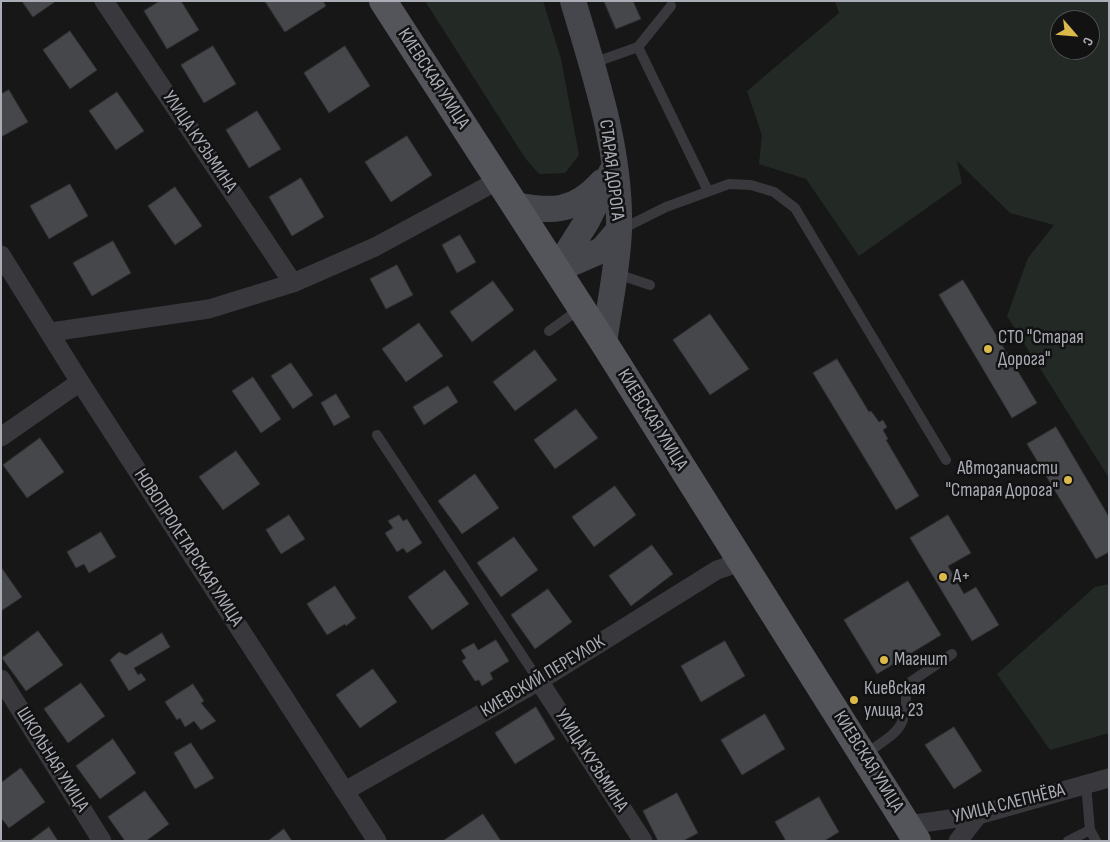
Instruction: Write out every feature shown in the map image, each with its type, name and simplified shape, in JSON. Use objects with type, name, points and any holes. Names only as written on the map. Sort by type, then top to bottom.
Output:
[{"type":"main road","name":"КИЕВСКАЯ УЛИЦА","points":[[383,1],[497,181],[604,343],[912,833]]},
{"type":"street","name":"УЛИЦА КУЗЬМИНА","points":[[104,1],[293,283]]},
{"type":"street","name":"СТАРАЯ ДОРОГА","points":[[573,1],[592,63],[610,137],[614,166],[619,230],[604,343]]},
{"type":"street","points":[[514,206],[541,210],[559,210],[583,201],[614,166]]},
{"type":"street","points":[[556,270],[587,221],[614,166]]},
{"type":"street","points":[[51,332],[209,309],[293,283],[375,247],[497,181]]},
{"type":"street","points":[[556,270],[602,250],[619,230]]},
{"type":"street","name":"НОВОПРОЛЕТАРСКАЯ УЛИЦА","points":[[1,255],[51,332],[80,382],[377,841]]},
{"type":"street","points":[[1,437],[80,382]]},
{"type":"street","name":"КИЕВСКИЙ ПЕРЕУЛОК","points":[[345,791],[539,681],[716,570],[741,562]]},
{"type":"street","name":"ШКОЛЬНАЯ УЛИЦА","points":[[1,679],[102,841]]},
{"type":"street","name":"УЛИЦА КУЗЬМИНА","points":[[539,681],[643,841]]},
{"type":"street","name":"УЛИЦА СЛЕПНЁВА","points":[[912,833],[1109,778]]},
{"type":"street","points":[[958,841],[978,815]]},
{"type":"lane","points":[[592,63],[638,47],[671,6]]},
{"type":"lane","points":[[638,47],[708,191]]},
{"type":"lane","points":[[619,230],[666,207],[729,184],[751,185],[774,192],[795,208],[946,460]]},
{"type":"lane","points":[[613,273],[632,277],[650,284]]},
{"type":"lane","points":[[549,331],[581,308]]},
{"type":"lane","points":[[377,435],[539,681]]},
{"type":"lane","points":[[864,755],[898,730],[907,712],[906,685],[952,654]]},
{"type":"lane","points":[[1086,784],[1090,830],[1096,841]]},
{"type":"lane","points":[[1068,841],[1090,830]]},
{"type":"shaded area","points":[[425,1],[543,1],[561,59],[579,155],[565,173],[539,174],[525,158]]},
{"type":"shaded area","points":[[835,1],[1109,1],[1109,478],[1007,316],[1028,258],[1054,225],[1010,213],[957,161],[962,183],[859,256],[806,179],[759,164],[762,135],[747,91],[839,13]]},
{"type":"shaded area","points":[[1109,584],[1109,733],[1050,750],[997,674],[1095,587]]},
{"type":"building","points":[[22,1],[56,1],[33,17]]},
{"type":"building","points":[[160,1],[181,1],[199,30],[167,49],[144,11]]},
{"type":"building","points":[[265,1],[323,1],[326,6],[285,32]]},
{"type":"building","points":[[604,1],[633,1],[641,19],[616,29]]},
{"type":"building","points":[[70,31],[97,70],[70,89],[43,50]]},
{"type":"building","points":[[213,46],[236,84],[204,103],[181,65]]},
{"type":"building","points":[[345,46],[370,86],[329,113],[304,73]]},
{"type":"building","points":[[9,90],[28,122],[1,137],[1,94]]},
{"type":"building","points":[[117,92],[144,131],[116,150],[89,111]]},
{"type":"building","points":[[257,111],[281,149],[249,168],[226,130]]},
{"type":"building","points":[[407,136],[432,175],[391,202],[365,162]]},
{"type":"building","points":[[301,178],[324,217],[292,236],[269,197]]},
{"type":"building","points":[[70,184],[88,216],[49,239],[30,206]]},
{"type":"building","points":[[175,187],[202,226],[175,245],[148,206]]},
{"type":"building","points":[[460,235],[476,262],[457,273],[442,245]]},
{"type":"building","points":[[113,241],[131,273],[92,296],[73,263]]},
{"type":"building","points":[[397,265],[413,295],[386,309],[370,279]]},
{"type":"building","name":"СТО \"Старая Дорога\"","points":[[963,280],[1037,403],[1012,418],[939,295]]},
{"type":"building","points":[[493,281],[514,310],[472,342],[450,312]]},
{"type":"building","points":[[710,314],[749,369],[710,395],[673,340]]},
{"type":"building","points":[[419,323],[443,356],[406,382],[382,349]]},
{"type":"building","points":[[535,350],[557,380],[515,411],[493,382]]},
{"type":"building","points":[[837,359],[869,412],[871,411],[879,422],[883,420],[887,427],[883,430],[888,439],[886,440],[919,496],[896,510],[813,373]]},
{"type":"building","points":[[291,363],[313,395],[293,409],[271,376]]},
{"type":"building","points":[[253,377],[281,419],[261,433],[232,391]]},
{"type":"building","points":[[448,386],[458,402],[424,425],[413,407]]},
{"type":"building","points":[[336,394],[350,417],[334,426],[321,403]]},
{"type":"building","points":[[576,409],[598,438],[555,469],[534,440]]},
{"type":"building","name":"Автозапчасти \"Старая Дорога\"","points":[[1056,427],[1109,517],[1109,552],[1096,559],[1027,444]]},
{"type":"building","points":[[40,438],[64,472],[27,498],[3,465]]},
{"type":"building","points":[[236,451],[260,484],[223,510],[199,477]]},
{"type":"building","points":[[475,474],[499,508],[462,534],[438,501]]},
{"type":"building","points":[[615,486],[636,515],[594,547],[572,517]]},
{"type":"building","points":[[289,515],[305,539],[281,554],[266,530]]},
{"type":"building","points":[[399,515],[403,521],[407,519],[422,543],[407,553],[403,548],[397,552],[385,533],[393,528],[388,521]]},
{"type":"building","name":"А+","points":[[948,515],[971,553],[948,566],[964,594],[976,587],[999,625],[972,641],[910,538]]},
{"type":"building","points":[[101,532],[116,557],[89,573],[84,564],[76,568],[67,552]]},
{"type":"building","points":[[514,537],[538,570],[501,597],[477,563]]},
{"type":"building","points":[[652,545],[673,574],[631,606],[609,576]]},
{"type":"building","points":[[1,567],[22,597],[1,611]]},
{"type":"building","points":[[445,570],[469,604],[432,630],[408,597]]},
{"type":"building","points":[[908,581],[941,635],[877,674],[844,620]]},
{"type":"building","points":[[335,586],[356,618],[346,626],[345,624],[327,635],[307,604]]},
{"type":"building","points":[[548,589],[572,622],[535,649],[511,615]]},
{"type":"building","points":[[38,631],[63,665],[26,691],[2,658]]},
{"type":"building","points":[[162,633],[170,647],[134,668],[138,675],[141,673],[146,680],[129,691],[110,660],[119,652],[126,655]]},
{"type":"building","points":[[496,640],[509,661],[490,673],[493,679],[482,686],[479,680],[475,681],[462,661],[466,658],[461,650],[474,643],[478,650]]},
{"type":"building","points":[[725,641],[745,676],[701,702],[681,666]]},
{"type":"building","points":[[373,669],[397,702],[360,728],[336,695]]},
{"type":"building","points":[[81,683],[105,716],[68,743],[44,709]]},
{"type":"building","points":[[193,684],[204,701],[201,703],[216,721],[201,730],[194,721],[185,727],[180,718],[177,720],[165,702]]},
{"type":"building","points":[[536,707],[555,739],[515,764],[495,733]]},
{"type":"building","points":[[765,714],[785,749],[742,775],[721,740]]},
{"type":"building","points":[[954,727],[982,771],[954,789],[925,745]]},
{"type":"building","points":[[113,739],[136,773],[100,799],[76,766]]},
{"type":"building","points":[[191,743],[214,778],[195,789],[174,753]]},
{"type":"building","points":[[21,768],[45,802],[9,828],[1,818],[1,783]]},
{"type":"building","points":[[145,791],[169,824],[146,841],[125,841],[108,817]]},
{"type":"building","points":[[677,793],[698,833],[683,841],[658,841],[643,811]]},
{"type":"building","points":[[819,797],[839,832],[824,841],[786,841],[775,822]]},
{"type":"building","points":[[483,814],[501,841],[443,841]]},
{"type":"building","points":[[49,827],[58,841],[30,841]]},
{"type":"building","points":[[284,829],[292,841],[268,841]]},
{"type":"place","name":"СТО \"Старая Дорога\"","points":[[988,349]]},
{"type":"place","name":"Автозапчасти \"Старая Дорога\"","points":[[1068,480]]},
{"type":"place","name":"А+","points":[[943,577]]},
{"type":"place","name":"Магнит","points":[[884,660]]},
{"type":"place","name":"Киевская улица, 23","points":[[854,700]]}]
